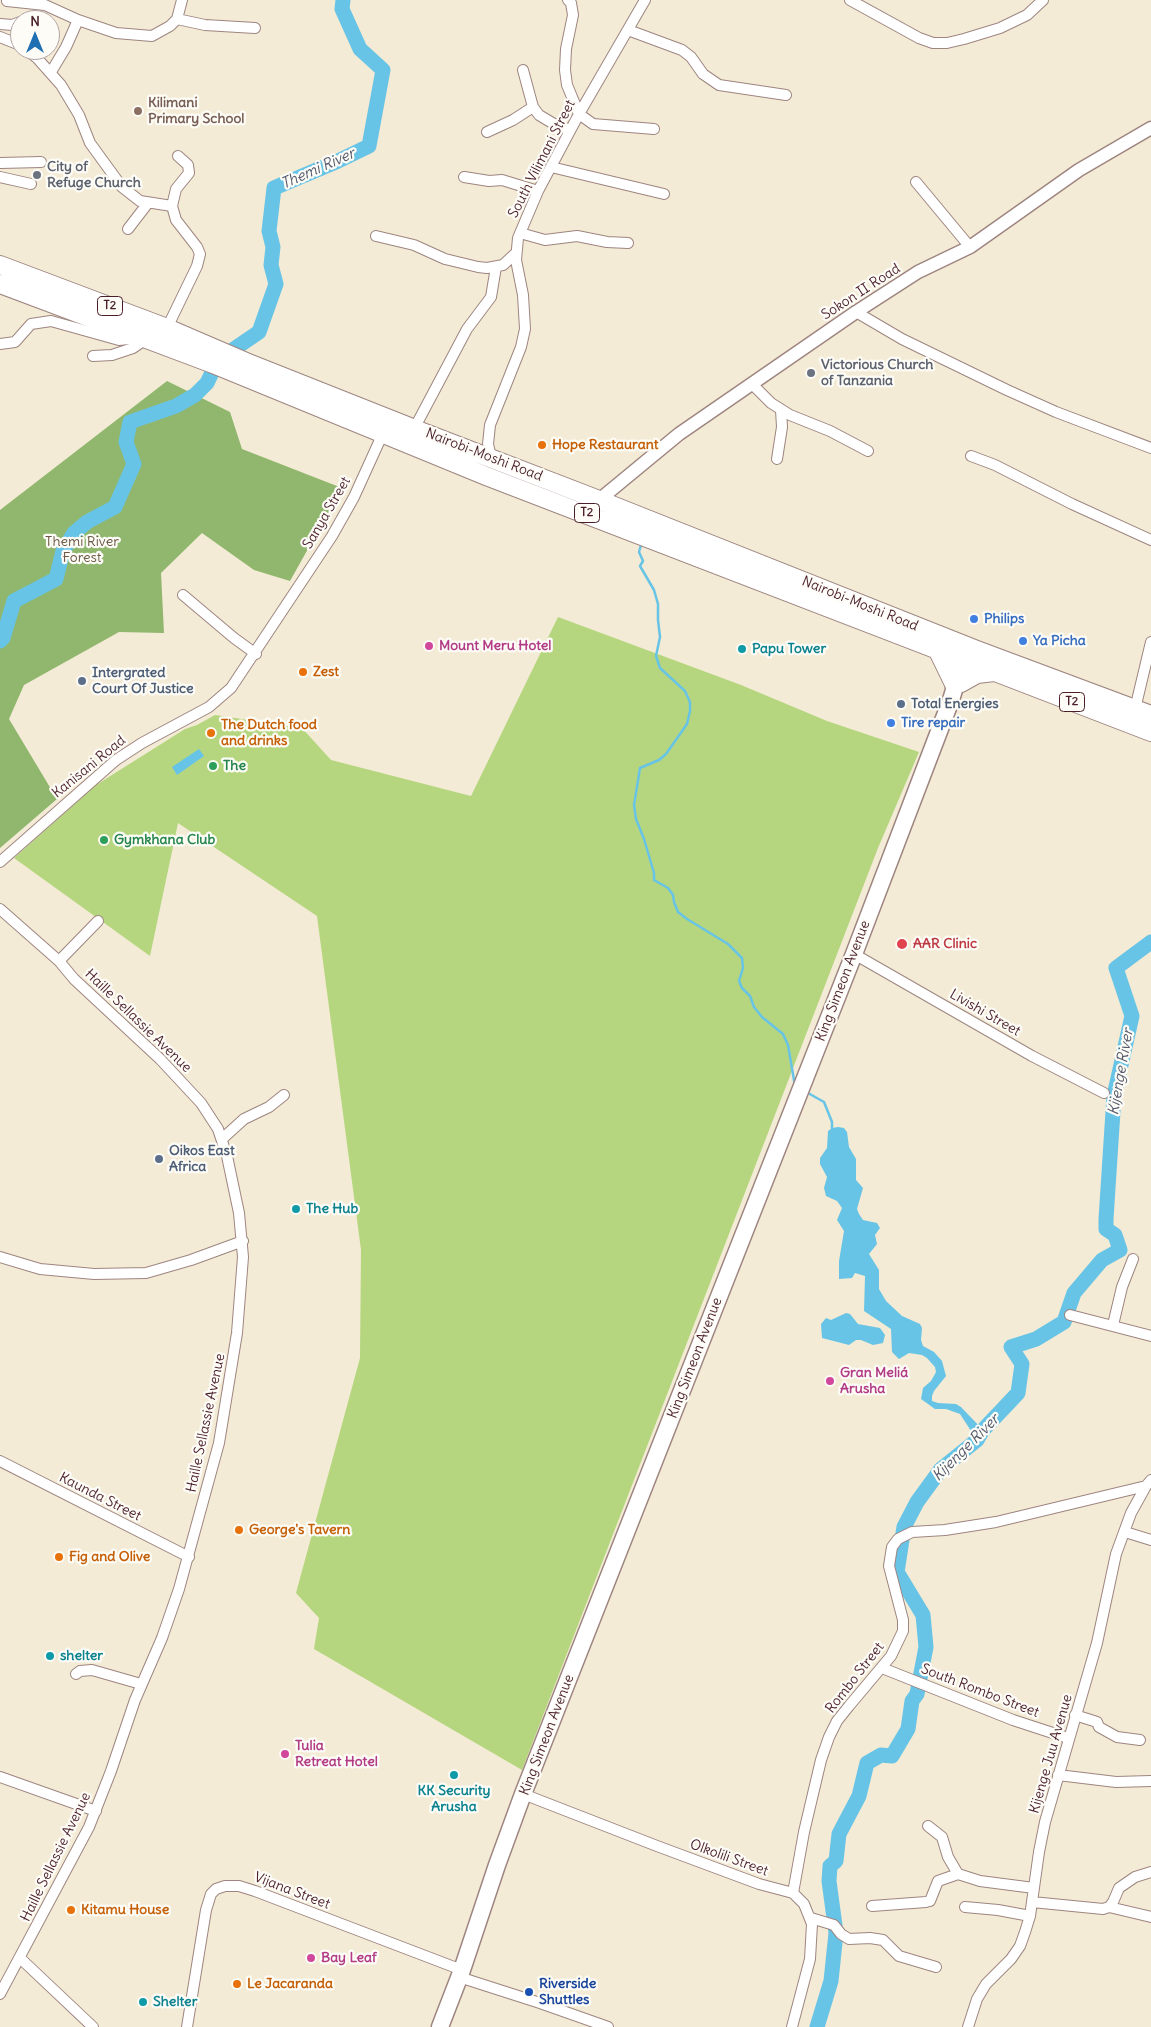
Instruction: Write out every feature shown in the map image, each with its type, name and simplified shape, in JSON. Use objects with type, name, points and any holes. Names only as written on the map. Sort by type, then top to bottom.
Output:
[{"type":"highway","name":"Nairobi-Moshi Road","points":[[0,265],[167,328],[216,358]]},
{"type":"highway","name":"Nairobi-Moshi Road","points":[[0,284],[144,338],[216,358],[936,650],[969,655]]},
{"type":"highway","name":"Nairobi-Moshi Road","points":[[386,427],[414,429],[599,500],[969,655]]},
{"type":"highway","points":[[936,650],[956,686],[977,674],[994,672]]},
{"type":"highway","name":"T2","points":[[969,655],[994,672],[1016,672],[1151,732]]},
{"type":"highway","name":"T2","points":[[969,655],[1016,672],[1143,712]]},
{"type":"main road","name":"King Simeon Avenue","points":[[440,2027],[461,1974],[523,1794],[854,954],[969,655]]},
{"type":"street","points":[[7,1],[45,5],[78,20],[116,32],[143,37],[160,33],[177,19],[182,0]]},
{"type":"street","points":[[568,0],[571,4],[572,15],[566,49],[565,70],[567,85],[579,114],[593,124],[654,129]]},
{"type":"street","name":"South Vilimani Street","points":[[491,458],[488,444],[490,425],[521,347],[525,329],[525,308],[516,254],[518,238],[538,191],[570,130],[645,0]]},
{"type":"street","points":[[850,0],[919,38],[933,43],[964,39],[1000,28],[1027,15],[1043,0]]},
{"type":"street","points":[[177,19],[205,24],[255,28]]},
{"type":"street","points":[[51,72],[66,47],[78,20]]},
{"type":"street","points":[[628,30],[682,50],[691,57],[703,74],[719,85],[786,95]]},
{"type":"street","points":[[39,60],[51,72],[72,100],[90,143],[110,172],[132,196],[148,203],[172,206]]},
{"type":"street","points":[[523,70],[533,106],[545,120],[570,130]]},
{"type":"street","points":[[486,132],[513,120],[533,106]]},
{"type":"street","name":"Sokon II Road","points":[[599,500],[679,434],[856,312],[918,272],[970,247],[1079,170],[1151,128]]},
{"type":"street","points":[[167,328],[197,266],[200,254],[197,247],[176,220],[172,206],[176,189],[189,173],[188,165],[178,156]]},
{"type":"street","points":[[0,163],[41,162]]},
{"type":"street","points":[[552,166],[664,194]]},
{"type":"street","points":[[0,177],[31,184]]},
{"type":"street","points":[[464,177],[488,181],[502,180],[538,191]]},
{"type":"street","points":[[916,182],[970,247]]},
{"type":"street","points":[[128,229],[148,203]]},
{"type":"street","points":[[520,233],[545,240],[577,236],[607,242],[628,243]]},
{"type":"street","points":[[376,236],[414,245],[445,259],[478,267],[496,267],[516,254]]},
{"type":"street","points":[[414,429],[467,329],[491,297],[496,267]]},
{"type":"street","points":[[856,312],[902,339],[1007,390],[1056,412],[1151,448]]},
{"type":"street","points":[[0,344],[15,342],[31,324],[51,321],[119,340],[144,338]]},
{"type":"street","points":[[93,356],[112,356],[133,348],[144,338]]},
{"type":"street","points":[[752,384],[781,410],[868,451]]},
{"type":"street","points":[[777,459],[782,427],[781,410]]},
{"type":"street","name":"Sanya Street","points":[[279,614],[344,516],[386,427]]},
{"type":"street","points":[[971,456],[995,465],[1072,504],[1151,540]]},
{"type":"street","points":[[182,595],[256,654]]},
{"type":"street","name":"Kanisani Road","points":[[0,862],[116,760],[142,743],[209,707],[231,688],[256,654],[279,614]]},
{"type":"street","points":[[1143,712],[1151,642]]},
{"type":"street","name":"Haille Sellassie Avenue","points":[[0,909],[60,960],[74,979],[143,1043],[188,1088],[206,1110],[222,1139],[235,1190],[242,1241],[242,1284],[234,1359],[215,1462],[189,1557],[167,1624],[141,1684],[96,1811],[0,1994]]},
{"type":"street","points":[[60,960],[98,921]]},
{"type":"street","name":"Livishi Street","points":[[854,954],[1032,1056],[1104,1093]]},
{"type":"street","points":[[222,1139],[244,1119],[270,1107],[284,1095]]},
{"type":"street","points":[[0,1258],[40,1269],[94,1274],[146,1272],[191,1260],[242,1241]]},
{"type":"street","points":[[1113,1325],[1122,1288],[1133,1259]]},
{"type":"street","points":[[1070,1315],[1151,1336]]},
{"type":"street","name":"Kaunda Street","points":[[0,1461],[189,1557]]},
{"type":"street","name":"Kijenge Juu Avenue","points":[[968,2027],[978,1999],[986,1984],[1011,1959],[1020,1946],[1030,1916],[1039,1852],[1068,1738],[1097,1644],[1116,1554],[1131,1513],[1148,1483]]},
{"type":"street","name":"Rombo Street","points":[[793,1893],[804,1832],[821,1760],[829,1737],[849,1706],[891,1656],[903,1631],[903,1620],[889,1566],[892,1547],[898,1539],[912,1532],[945,1530],[996,1522],[1148,1483]]},
{"type":"street","points":[[1124,1532],[1151,1540]]},
{"type":"street","name":"South Rombo Street","points":[[882,1668],[1013,1720],[1068,1738]]},
{"type":"street","points":[[76,1674],[80,1671],[92,1670],[141,1684]]},
{"type":"street","points":[[1075,1715],[1097,1722],[1099,1727],[1117,1737],[1140,1740]]},
{"type":"street","points":[[1058,1775],[1116,1782],[1151,1781]]},
{"type":"street","points":[[0,1777],[96,1811]]},
{"type":"street","name":"Olkolili Street","points":[[523,1794],[759,1884],[793,1893]]},
{"type":"street","points":[[928,1826],[942,1837],[948,1857],[958,1874]]},
{"type":"street","points":[[1109,1907],[1119,1888],[1135,1877],[1151,1872]]},
{"type":"street","points":[[872,1906],[930,1901],[938,1881],[958,1874],[980,1881],[1034,1888]]},
{"type":"street","name":"Vijana Street","points":[[187,2027],[206,1910],[211,1894],[216,1889],[225,1886],[239,1886],[255,1891],[461,1974]]},
{"type":"street","points":[[792,2027],[810,1959],[814,1919],[804,1904],[793,1893]]},
{"type":"street","points":[[1032,1902],[1109,1907],[1151,1916]]},
{"type":"street","points":[[966,1907],[1030,1916]]},
{"type":"street","points":[[814,1919],[834,1925],[841,1934],[849,1939],[870,1938],[883,1940],[899,1956],[936,1967]]},
{"type":"street","points":[[20,1958],[92,2027]]},
{"type":"street","points":[[461,1974],[608,2027]]},
{"type":"green space","name":"Themi River Forest","points":[[167,381],[230,412],[242,449],[342,488],[290,581],[254,570],[202,533],[161,573],[164,633],[119,632],[24,685],[9,719],[57,799],[0,848],[0,510]]},
{"type":"green space","points":[[558,617],[741,685],[827,721],[919,752],[878,848],[522,1770],[314,1649],[319,1618],[296,1593],[360,1358],[361,1250],[317,916],[178,823],[150,956],[14,858],[96,785],[185,729],[215,715],[302,728],[331,760],[471,796]]},
{"type":"water","points":[[199,749],[204,756],[177,775],[172,767]]},
{"type":"water","points":[[838,1127],[844,1128],[847,1132],[849,1147],[856,1159],[856,1180],[863,1188],[857,1209],[859,1214],[863,1220],[877,1223],[880,1228],[875,1235],[877,1244],[869,1254],[879,1270],[879,1289],[886,1301],[902,1316],[920,1324],[923,1346],[934,1352],[942,1361],[946,1376],[934,1391],[932,1401],[956,1404],[961,1407],[983,1430],[977,1440],[960,1414],[946,1409],[935,1409],[921,1399],[923,1388],[931,1381],[936,1372],[935,1367],[922,1355],[909,1353],[899,1359],[892,1352],[891,1329],[864,1311],[865,1276],[855,1273],[852,1278],[839,1279],[839,1261],[844,1231],[837,1220],[842,1208],[837,1201],[826,1196],[824,1188],[827,1177],[820,1164],[820,1158],[827,1148],[828,1131]]},
{"type":"water","points":[[846,1313],[850,1314],[858,1324],[880,1328],[885,1335],[883,1343],[873,1345],[856,1340],[849,1345],[822,1338],[821,1324],[826,1318],[831,1320]]},
{"type":"waterway","name":"Themi River","points":[[0,641],[3,638],[14,601],[56,579],[63,551],[74,533],[87,522],[115,507],[134,464],[126,442],[130,422],[176,406],[195,395],[207,383],[218,360],[259,332],[276,284],[271,265],[273,247],[269,231],[274,188],[369,146],[383,70],[360,49],[342,9],[343,0]]},
{"type":"waterway","points":[[641,545],[639,552],[643,561],[640,566],[654,590],[658,604],[660,637],[656,656],[660,668],[685,691],[690,702],[690,711],[687,724],[666,754],[659,760],[640,768],[634,805],[636,819],[644,839],[654,873],[654,880],[668,888],[673,895],[678,912],[728,944],[742,958],[743,968],[739,981],[762,1017],[783,1034],[788,1045],[795,1086]]},
{"type":"waterway","name":"Kijenge River","points":[[817,2027],[831,1981],[836,1933],[829,1881],[830,1866],[836,1861],[839,1834],[859,1796],[867,1763],[881,1755],[892,1756],[908,1729],[912,1701],[917,1694],[926,1647],[923,1615],[897,1572],[904,1527],[917,1502],[941,1469],[977,1440],[983,1430],[1018,1393],[1022,1364],[1011,1347],[1036,1339],[1064,1322],[1074,1293],[1102,1260],[1120,1250],[1115,1235],[1106,1229],[1106,1219],[1114,1096],[1132,1016],[1116,968],[1151,942]]},
{"type":"waterway","points":[[808,1093],[824,1102],[832,1122],[832,1128]]},
{"type":"place","name":"Kilimani Primary School","points":[[138,111]]},
{"type":"place","name":"City of Refuge Church","points":[[37,175]]},
{"type":"place","name":"Victorious Church of Tanzania","points":[[811,373]]},
{"type":"place","name":"Hope Restaurant","points":[[542,445]]},
{"type":"place","name":"Philips","points":[[974,619]]},
{"type":"place","name":"Ya Picha","points":[[1023,641]]},
{"type":"place","name":"Mount Meru Hotel","points":[[429,646]]},
{"type":"place","name":"Papu Tower","points":[[742,649]]},
{"type":"place","name":"Zest","points":[[303,672]]},
{"type":"place","name":"Intergrated Court Of Justice","points":[[82,681]]},
{"type":"place","name":"Total Energies","points":[[901,704]]},
{"type":"place","name":"Tire repair","points":[[891,723]]},
{"type":"place","name":"The Dutch food and drinks","points":[[211,733]]},
{"type":"place","name":"The","points":[[213,766]]},
{"type":"place","name":"Gymkhana Club","points":[[104,840]]},
{"type":"place","name":"AAR Clinic","points":[[902,944]]},
{"type":"place","name":"Oikos East Africa","points":[[159,1159]]},
{"type":"place","name":"The Hub","points":[[296,1209]]},
{"type":"place","name":"Gran Meliá Arusha","points":[[830,1381]]},
{"type":"place","name":"George's Tavern","points":[[239,1530]]},
{"type":"place","name":"Fig and Olive","points":[[59,1557]]},
{"type":"place","name":"shelter","points":[[50,1656]]},
{"type":"place","name":"Tulia Retreat Hotel","points":[[285,1754]]},
{"type":"place","name":"KK Security Arusha","points":[[454,1775]]},
{"type":"place","name":"Kitamu House","points":[[71,1910]]},
{"type":"place","name":"Bay Leaf","points":[[311,1958]]},
{"type":"place","name":"Le Jacaranda","points":[[237,1984]]},
{"type":"place","name":"Riverside Shuttles","points":[[529,1992]]},
{"type":"place","name":"Shelter","points":[[143,2002]]}]
